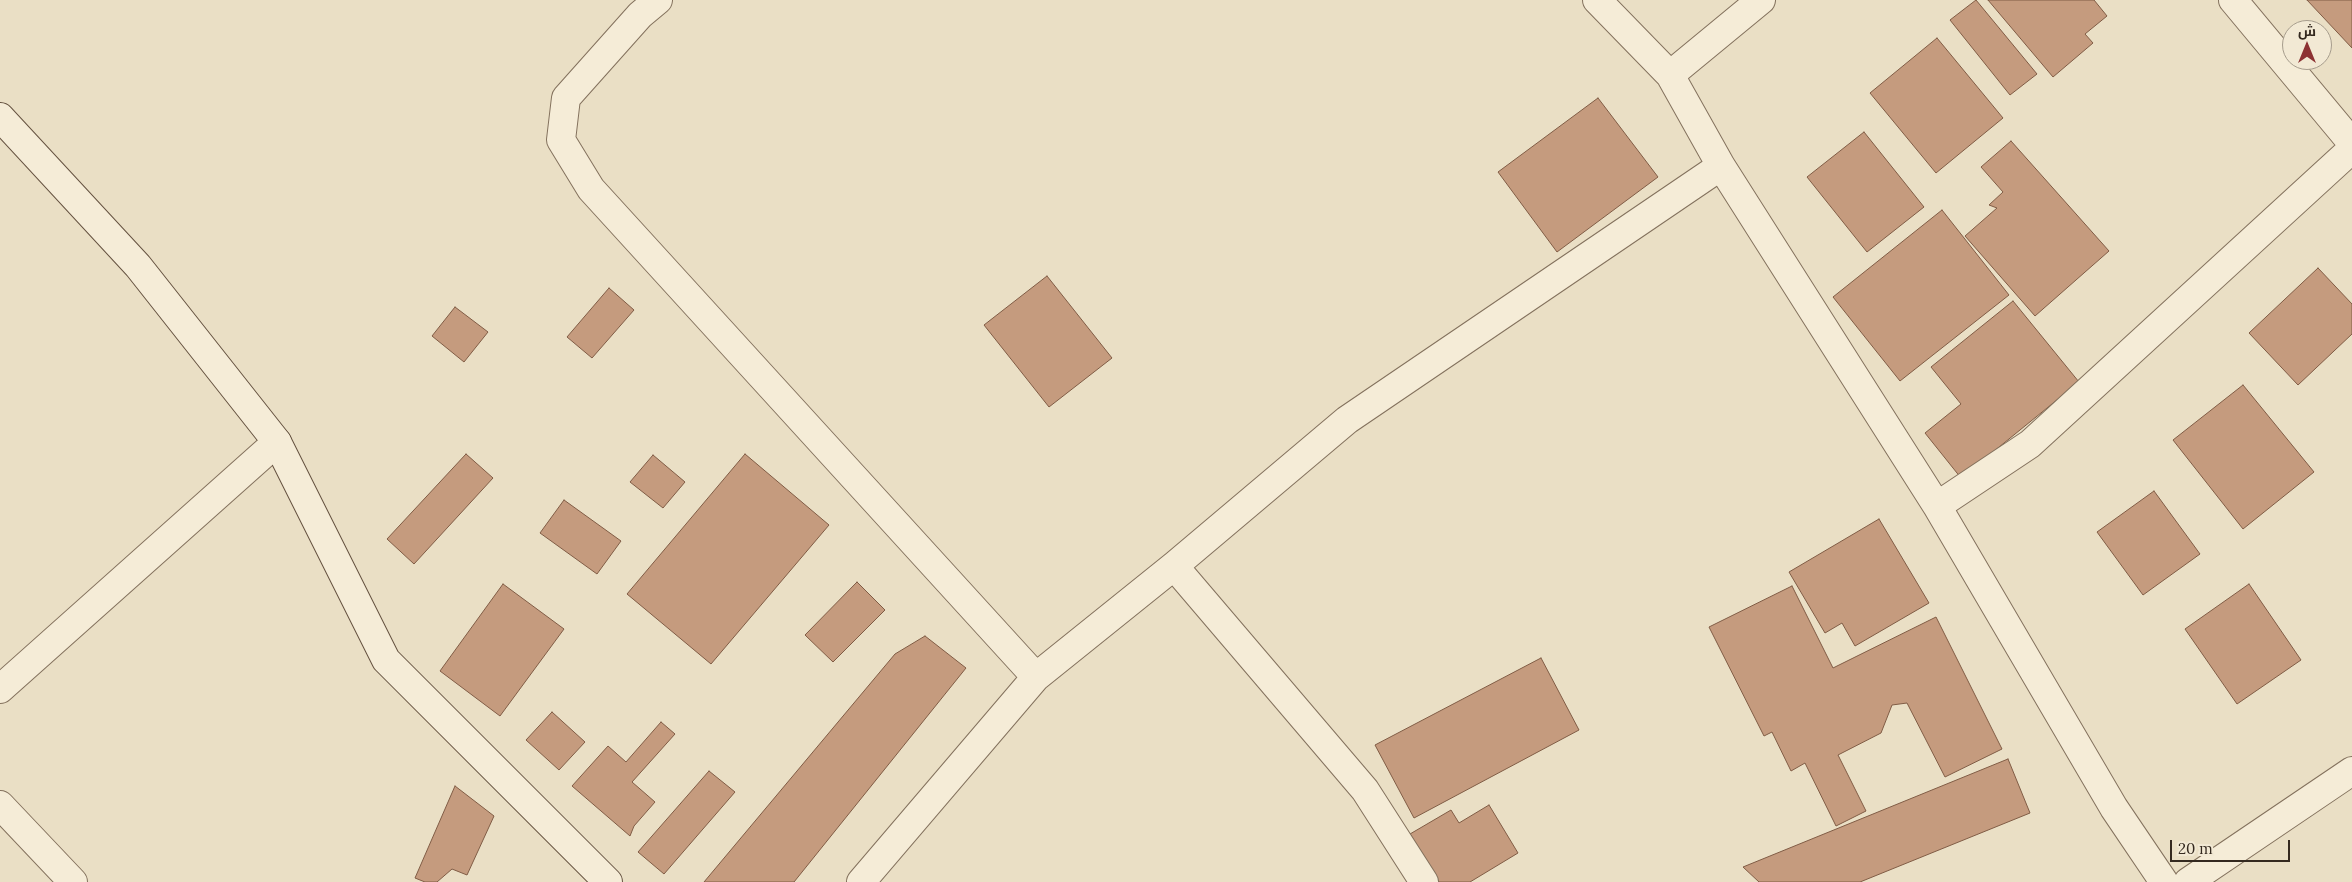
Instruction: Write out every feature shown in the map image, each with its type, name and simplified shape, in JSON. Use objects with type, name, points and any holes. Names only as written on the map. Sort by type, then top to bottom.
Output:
[{"type":"street","points":[[658,0],[640,15],[566,98],[561,140],[592,189],[1036,677]]},
{"type":"street","points":[[1597,0],[1670,75],[1721,166],[1937,506],[2114,808],[2164,882]]},
{"type":"street","points":[[1670,75],[1761,0]]},
{"type":"street","points":[[2233,0],[2352,144]]},
{"type":"street","points":[[0,117],[138,266],[277,442],[386,660],[608,882]]},
{"type":"street","points":[[1937,506],[2030,444],[2352,149]]},
{"type":"street","points":[[861,882],[1036,677],[1174,566],[1347,420],[1721,166]]},
{"type":"street","points":[[0,689],[277,442]]},
{"type":"street","points":[[1174,566],[1365,790],[1424,882]]},
{"type":"street","points":[[2188,882],[2352,771]]},
{"type":"street","points":[[0,805],[74,882]]},
{"type":"building","points":[[1976,0],[2037,74],[2010,95],[1950,20]]},
{"type":"building","points":[[1988,0],[2094,0],[2107,16],[2085,34],[2093,43],[2053,77]]},
{"type":"building","points":[[2307,0],[2352,0],[2352,48],[2332,27],[2332,20],[2326,20]]},
{"type":"building","points":[[1937,38],[2003,118],[1936,173],[1870,93]]},
{"type":"building","points":[[1598,98],[1658,177],[1557,252],[1498,172]]},
{"type":"building","points":[[1864,132],[1924,207],[1867,252],[1807,177]]},
{"type":"building","points":[[2011,141],[2109,251],[2035,316],[1965,236],[1997,208],[1989,205],[2003,192],[1981,167]]},
{"type":"building","points":[[1942,210],[2009,295],[1900,381],[1833,297]]},
{"type":"building","points":[[2318,268],[2352,304],[2352,334],[2298,385],[2249,333]]},
{"type":"building","points":[[1047,276],[1112,358],[1049,407],[984,325]]},
{"type":"building","points":[[609,288],[634,310],[592,358],[567,337]]},
{"type":"building","points":[[2013,301],[2079,382],[1961,478],[1925,433],[1961,404],[1931,367]]},
{"type":"building","points":[[455,307],[488,332],[464,362],[432,336]]},
{"type":"building","points":[[2243,385],[2314,472],[2243,529],[2173,440]]},
{"type":"building","points":[[466,454],[493,478],[414,564],[387,539]]},
{"type":"building","points":[[745,454],[829,525],[711,664],[627,594]]},
{"type":"building","points":[[653,455],[685,482],[663,508],[630,482]]},
{"type":"building","points":[[2154,491],[2200,554],[2143,595],[2097,532]]},
{"type":"building","points":[[564,500],[621,541],[597,574],[540,533]]},
{"type":"building","points":[[1879,519],[1929,603],[1855,646],[1842,623],[1825,633],[1789,572]]},
{"type":"building","points":[[857,582],[885,610],[833,662],[805,635]]},
{"type":"building","points":[[503,584],[564,629],[500,716],[440,671]]},
{"type":"building","points":[[2249,584],[2301,660],[2237,704],[2185,629]]},
{"type":"building","points":[[1792,586],[1833,668],[1936,617],[2002,749],[1945,777],[1907,703],[1892,705],[1881,733],[1838,755],[1866,811],[1836,826],[1805,763],[1791,771],[1772,732],[1764,736],[1709,627]]},
{"type":"building","points":[[925,636],[966,668],[794,882],[704,882],[895,654]]},
{"type":"building","points":[[1541,658],[1579,730],[1414,818],[1375,745]]},
{"type":"building","points":[[552,712],[585,742],[559,770],[526,740]]},
{"type":"building","points":[[661,722],[675,734],[632,782],[655,802],[634,826],[630,836],[572,786],[608,746],[626,762]]},
{"type":"building","points":[[2008,759],[2030,813],[1860,882],[1759,882],[1743,867]]},
{"type":"building","points":[[709,771],[735,792],[664,874],[638,852]]},
{"type":"building","points":[[455,786],[494,816],[467,875],[452,869],[437,882],[425,882],[415,878]]},
{"type":"building","points":[[1489,805],[1518,853],[1470,882],[1439,882],[1410,834],[1451,810],[1459,823]]}]
